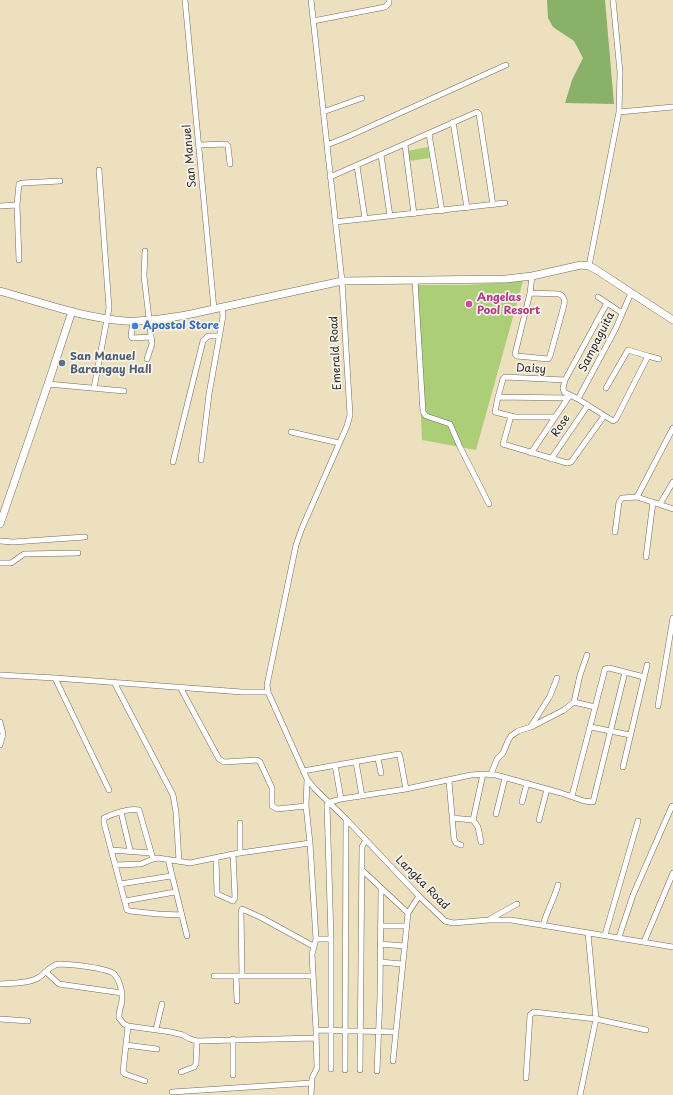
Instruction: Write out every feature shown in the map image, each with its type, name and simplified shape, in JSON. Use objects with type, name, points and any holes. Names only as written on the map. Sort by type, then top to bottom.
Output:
[{"type":"street","name":"San Manuel","points":[[185,0],[214,310]]},
{"type":"street","name":"Emerald Road","points":[[268,692],[267,685],[296,545],[350,415],[342,281],[311,0]]},
{"type":"street","points":[[313,21],[385,7],[388,5],[389,0]]},
{"type":"street","points":[[589,266],[619,112],[620,72],[613,0]]},
{"type":"street","points":[[327,145],[506,65]]},
{"type":"street","points":[[323,112],[362,98]]},
{"type":"street","points":[[619,112],[673,107]]},
{"type":"street","points":[[330,177],[453,122],[478,113],[493,205]]},
{"type":"street","points":[[453,122],[467,208]]},
{"type":"street","points":[[429,134],[442,211]]},
{"type":"street","points":[[199,145],[226,144],[228,146],[230,164]]},
{"type":"street","points":[[405,144],[414,214]]},
{"type":"street","points":[[381,155],[390,216]]},
{"type":"street","points":[[357,166],[364,219]]},
{"type":"street","points":[[94,388],[108,318],[109,303],[99,170]]},
{"type":"street","points":[[19,260],[17,205],[19,184],[60,181]]},
{"type":"street","points":[[335,222],[505,203]]},
{"type":"street","points":[[0,206],[17,205]]},
{"type":"street","points":[[145,250],[144,276],[152,347],[147,359]]},
{"type":"street","points":[[0,291],[72,311],[133,321],[167,318],[214,310],[342,281],[492,280],[532,276],[569,267],[589,266],[673,320]]},
{"type":"street","points":[[530,293],[559,294],[564,299],[564,305],[548,359],[517,356],[515,354],[530,293],[532,276]]},
{"type":"street","points":[[415,281],[423,412],[426,416],[450,424],[489,504]]},
{"type":"street","name":"Sampaguita","points":[[578,399],[622,314],[631,293]]},
{"type":"street","points":[[598,297],[622,314]]},
{"type":"street","points":[[568,396],[563,392],[565,380],[607,304]]},
{"type":"street","points":[[200,460],[222,308]]},
{"type":"street","points":[[0,524],[72,311]]},
{"type":"street","points":[[133,321],[132,338],[151,337]]},
{"type":"street","points":[[173,462],[203,341],[208,336],[219,336]]},
{"type":"street","points":[[606,388],[628,350],[658,359]]},
{"type":"street","points":[[498,396],[568,396],[578,399],[613,421],[616,419],[648,356]]},
{"type":"street","name":"Daisy","points":[[510,416],[495,411],[504,378],[565,380]]},
{"type":"street","points":[[48,384],[124,391]]},
{"type":"street","points":[[531,453],[568,396]]},
{"type":"street","name":"Rose","points":[[551,459],[588,405]]},
{"type":"street","points":[[555,416],[510,416],[503,444],[551,459],[567,463],[571,462],[604,416]]},
{"type":"street","points":[[637,497],[673,428]]},
{"type":"street","points":[[291,432],[339,443]]},
{"type":"street","points":[[660,504],[673,482]]},
{"type":"street","points":[[615,532],[620,499],[625,497],[637,497],[673,509]]},
{"type":"street","points":[[646,557],[653,502]]},
{"type":"street","points":[[0,541],[13,542],[86,537]]},
{"type":"street","points":[[0,563],[11,563],[24,554],[78,553]]},
{"type":"street","points":[[658,706],[672,632],[673,618]]},
{"type":"street","points":[[491,774],[497,759],[503,752],[509,738],[518,731],[531,727],[564,710],[574,702],[580,675],[588,655]]},
{"type":"street","points":[[623,767],[647,665]]},
{"type":"street","points":[[572,796],[606,668],[644,677]]},
{"type":"street","points":[[331,1069],[331,939],[326,808],[328,803],[341,799],[406,789],[449,781],[471,775],[483,774],[491,774],[572,796],[584,801],[594,801],[625,672]]},
{"type":"street","points":[[0,675],[242,692],[268,692]]},
{"type":"street","points":[[55,678],[109,790]]},
{"type":"street","points":[[531,727],[550,696],[557,678]]},
{"type":"street","points":[[114,682],[173,795],[177,818],[179,862]]},
{"type":"street","points":[[180,687],[219,759],[224,762],[257,760],[260,762],[272,788],[272,806],[277,809],[306,806]]},
{"type":"street","name":"Langka Road","points":[[268,692],[303,771],[312,786],[442,918],[449,922],[511,920],[673,947]]},
{"type":"street","points":[[574,702],[595,707]]},
{"type":"street","points":[[0,722],[0,745]]},
{"type":"street","points":[[591,727],[630,735]]},
{"type":"street","points":[[303,771],[378,759],[397,754],[400,755],[406,789]]},
{"type":"street","points":[[378,759],[381,773]]},
{"type":"street","points":[[356,762],[362,796]]},
{"type":"street","points":[[335,766],[341,799]]},
{"type":"street","points":[[481,842],[478,827],[473,820],[483,774]]},
{"type":"street","points":[[496,814],[505,778]]},
{"type":"street","points":[[307,779],[306,806],[310,843],[316,939],[312,954],[317,1068],[313,1075],[311,1095]]},
{"type":"street","points":[[449,781],[455,841],[461,845]]},
{"type":"street","points":[[522,802],[527,784]]},
{"type":"street","points":[[539,820],[547,789]]},
{"type":"street","points":[[619,937],[633,895],[672,806]]},
{"type":"street","points":[[153,859],[139,810],[135,809],[121,812],[105,818],[104,820],[111,850],[127,908],[130,911],[153,914],[181,915]]},
{"type":"street","points":[[121,812],[130,850]]},
{"type":"street","points":[[452,818],[473,820]]},
{"type":"street","points":[[345,1070],[346,819]]},
{"type":"street","points":[[605,935],[638,821]]},
{"type":"street","points":[[240,823],[240,853]]},
{"type":"street","points":[[360,1070],[362,847],[366,840]]},
{"type":"street","points":[[115,865],[141,864],[153,859],[168,859],[186,863],[233,854],[310,843]]},
{"type":"street","points":[[111,850],[130,850],[151,853]]},
{"type":"street","points":[[216,858],[218,894],[233,901],[236,898],[233,854]]},
{"type":"street","points":[[168,859],[187,936]]},
{"type":"street","points":[[362,870],[408,913]]},
{"type":"street","points":[[644,942],[673,873]]},
{"type":"street","points":[[120,884],[171,876]]},
{"type":"street","points":[[544,925],[546,912],[556,894],[558,885]]},
{"type":"street","points":[[377,1071],[380,962],[380,888]]},
{"type":"street","points":[[125,901],[175,892]]},
{"type":"street","points":[[392,1061],[408,913],[419,896]]},
{"type":"street","points":[[489,920],[517,904]]},
{"type":"street","points":[[237,1001],[242,909],[262,918],[313,946]]},
{"type":"street","points":[[380,926],[406,926]]},
{"type":"street","points":[[580,1095],[596,1019],[588,933]]},
{"type":"street","points":[[316,939],[331,939]]},
{"type":"street","points":[[380,944],[404,946]]},
{"type":"street","points":[[380,962],[402,964]]},
{"type":"street","points":[[0,984],[31,980],[40,977],[53,966],[59,964],[109,971],[112,972],[117,978],[122,993],[119,1018],[128,1026],[156,1029],[183,1035],[196,1041],[316,1038]]},
{"type":"street","points":[[46,972],[59,984],[122,993]]},
{"type":"street","points":[[214,976],[313,976]]},
{"type":"street","points":[[156,1029],[162,1004]]},
{"type":"street","points":[[526,1078],[530,1015],[534,1012],[596,1019],[646,1030]]},
{"type":"street","points":[[0,1020],[28,1020]]},
{"type":"street","points":[[128,1026],[122,1070],[123,1073],[145,1080]]},
{"type":"street","points":[[316,1030],[396,1032]]},
{"type":"street","points":[[233,1039],[233,1075]]},
{"type":"street","points":[[181,1072],[194,1067],[196,1064],[196,1041]]},
{"type":"street","points":[[126,1045],[157,1049]]},
{"type":"street","points":[[172,1092],[311,1084]]},
{"type":"green space","points":[[547,0],[605,0],[614,104],[565,103],[572,80],[583,58],[574,41],[553,27],[548,18]]},
{"type":"green space","points":[[428,147],[430,158],[409,161],[407,151]]},
{"type":"green space","points":[[523,281],[476,450],[422,440],[415,285],[468,285]]},
{"type":"place","name":"Angelas Pool Resort","points":[[469,304]]},
{"type":"place","name":"Apostol Store","points":[[135,326]]},
{"type":"place","name":"San Manuel Barangay Hall","points":[[62,363]]}]
